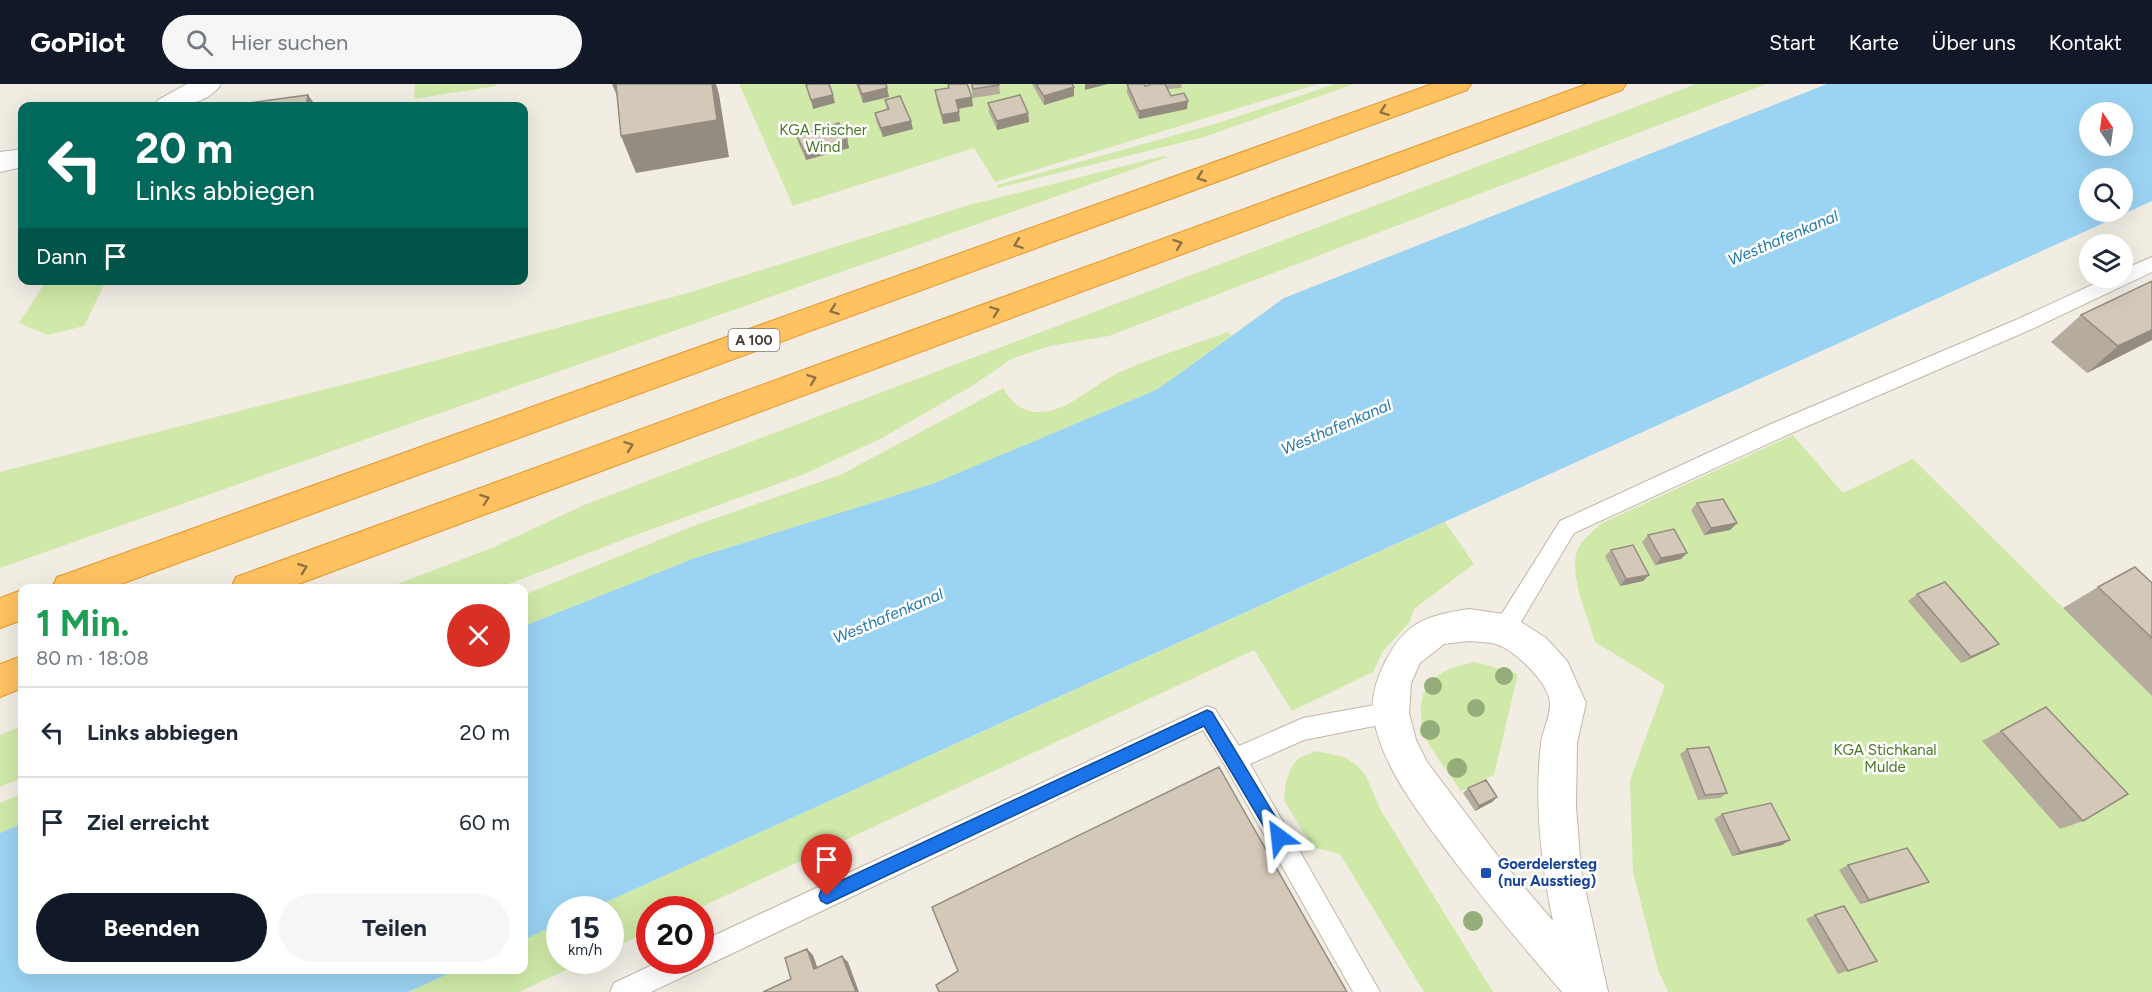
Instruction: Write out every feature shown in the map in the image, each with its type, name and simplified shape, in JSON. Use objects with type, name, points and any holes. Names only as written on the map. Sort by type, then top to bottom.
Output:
[{"type":"highway","name":"A 100","points":[[80,584],[1458,84]]},
{"type":"highway","points":[[259,584],[1613,84]]},
{"type":"highway","points":[[0,613],[18,606]]},
{"type":"highway","points":[[0,681],[18,674]]},
{"type":"street","points":[[174,102],[208,84]]},
{"type":"street","points":[[0,162],[18,159]]},
{"type":"street","points":[[1469,625],[1504,630],[1534,649],[1555,672],[1568,704],[1559,743],[1557,806],[1562,870],[1588,992],[1486,873],[1414,775],[1399,743],[1391,714],[1393,682],[1408,652],[1436,630],[1469,625]]},
{"type":"lane","points":[[1504,630],[1567,527],[1780,429],[2031,321],[2152,264]]},
{"type":"lane","points":[[1234,759],[1303,729],[1391,714]]},
{"type":"lane","points":[[714,948],[1207,717],[1234,759],[1368,992]]},
{"type":"lane","points":[[623,992],[661,974]]},
{"type":"green space","points":[[415,84],[496,84],[496,86],[414,99]]},
{"type":"green space","name":"KGA Frischer Wind","points":[[739,84],[1318,84],[995,182],[974,148],[793,206]]},
{"type":"green space","points":[[1335,84],[1354,84],[1204,137],[998,188],[997,185],[1218,123]]},
{"type":"green space","points":[[1696,84],[1766,84],[1109,336],[1050,346],[1011,359],[972,386],[880,439],[802,475],[508,584],[397,584],[494,547],[584,505]]},
{"type":"green space","points":[[1163,156],[1168,157],[0,568],[0,472],[389,373],[691,292],[969,205]]},
{"type":"green space","points":[[43,285],[104,285],[84,326],[48,335],[19,323]]},
{"type":"green space","points":[[1227,332],[1232,335],[1158,389],[932,484],[695,558],[528,624],[528,593],[693,526],[840,475],[1003,388],[1010,398],[1023,409],[1034,412],[1051,411],[1070,403],[1108,378]]},
{"type":"green space","name":"KGA Stichkanal Mulde","points":[[1793,435],[1843,493],[1913,459],[2152,696],[2152,992],[1668,992],[1658,970],[1633,872],[1630,780],[1665,685],[1595,642],[1579,593],[1576,579],[1576,555],[1582,542],[1600,524]]},
{"type":"green space","points":[[1445,522],[1474,564],[1414,609],[1409,623],[1383,651],[1373,672],[1292,711],[1254,650],[714,901],[714,896],[636,896],[636,937],[624,943],[624,896],[620,896]]},
{"type":"green space","points":[[1475,662],[1518,674],[1494,775],[1461,791],[1426,739],[1422,728],[1422,701],[1425,691],[1436,677],[1454,667]]},
{"type":"green space","points":[[18,728],[18,780],[0,787],[0,735]]},
{"type":"green space","points":[[1316,751],[1344,757],[1357,765],[1366,776],[1380,809],[1493,992],[1424,992],[1340,854],[1312,847],[1284,800],[1286,781],[1292,766],[1299,758]]},
{"type":"green space","points":[[18,796],[18,826],[0,833],[0,803]]},
{"type":"green space","points":[[546,929],[546,974],[557,974],[519,992],[408,992],[448,974],[528,974],[528,938]]},
{"type":"water","name":"Westhafenkanal","points":[[1827,84],[2152,84],[2152,201],[2133,210],[2133,168],[2079,168],[2079,222],[2106,222],[620,896],[546,896],[546,929],[528,938],[528,624],[695,558],[932,484],[1158,389],[1284,298]]},
{"type":"water","points":[[18,826],[18,974],[448,974],[408,992],[0,992],[0,833]]},
{"type":"building","points":[[616,84],[712,84],[717,120],[621,136]]},
{"type":"building","points":[[829,84],[833,95],[811,100],[806,85]]},
{"type":"building","points":[[858,84],[886,84],[887,88],[862,94]]},
{"type":"building","points":[[948,84],[967,84],[972,97],[956,100],[959,112],[942,115],[935,90],[949,88]]},
{"type":"building","points":[[972,84],[999,84],[999,85],[973,89]]},
{"type":"building","points":[[1036,84],[1072,84],[1074,87],[1044,96]]},
{"type":"building","points":[[1127,84],[1144,84],[1145,86],[1165,84],[1171,96],[1184,93],[1188,101],[1139,111]]},
{"type":"building","points":[[308,95],[307,102],[256,102]]},
{"type":"building","points":[[1020,95],[1028,113],[997,121],[988,103]]},
{"type":"building","points":[[900,96],[911,121],[881,128],[875,113],[889,109],[885,100]]},
{"type":"building","points":[[839,123],[847,139],[804,151],[797,136]]},
{"type":"building","points":[[2152,281],[2152,330],[2118,346],[2081,315]]},
{"type":"building","points":[[1723,499],[1737,523],[1711,528],[1697,503]]},
{"type":"building","points":[[1674,529],[1687,553],[1661,558],[1648,535]]},
{"type":"building","points":[[1633,545],[1649,575],[1626,579],[1611,550]]},
{"type":"building","points":[[2135,567],[2152,583],[2152,638],[2098,587]]},
{"type":"building","points":[[1945,582],[1999,644],[1971,657],[1917,594]]},
{"type":"building","points":[[2046,707],[2128,794],[2083,821],[2001,731]]},
{"type":"building","points":[[1709,747],[1727,793],[1705,795],[1687,749]]},
{"type":"building","points":[[1219,767],[1347,992],[939,992],[936,985],[958,971],[932,907]]},
{"type":"building","points":[[1486,780],[1497,797],[1479,806],[1468,788]]},
{"type":"building","points":[[1771,803],[1790,840],[1740,852],[1722,814]]},
{"type":"building","points":[[1907,848],[1929,882],[1869,900],[1848,865]]},
{"type":"building","points":[[1844,906],[1877,961],[1848,971],[1815,915]]},
{"type":"building","points":[[807,949],[814,969],[842,956],[856,992],[763,992],[791,979],[785,958]]},
{"type":"place","name":"Goerdelersteg (nur Ausstieg)","points":[[1486,873]]},
{"type":"route","points":[[827,896],[1207,717],[1279,837]]}]
